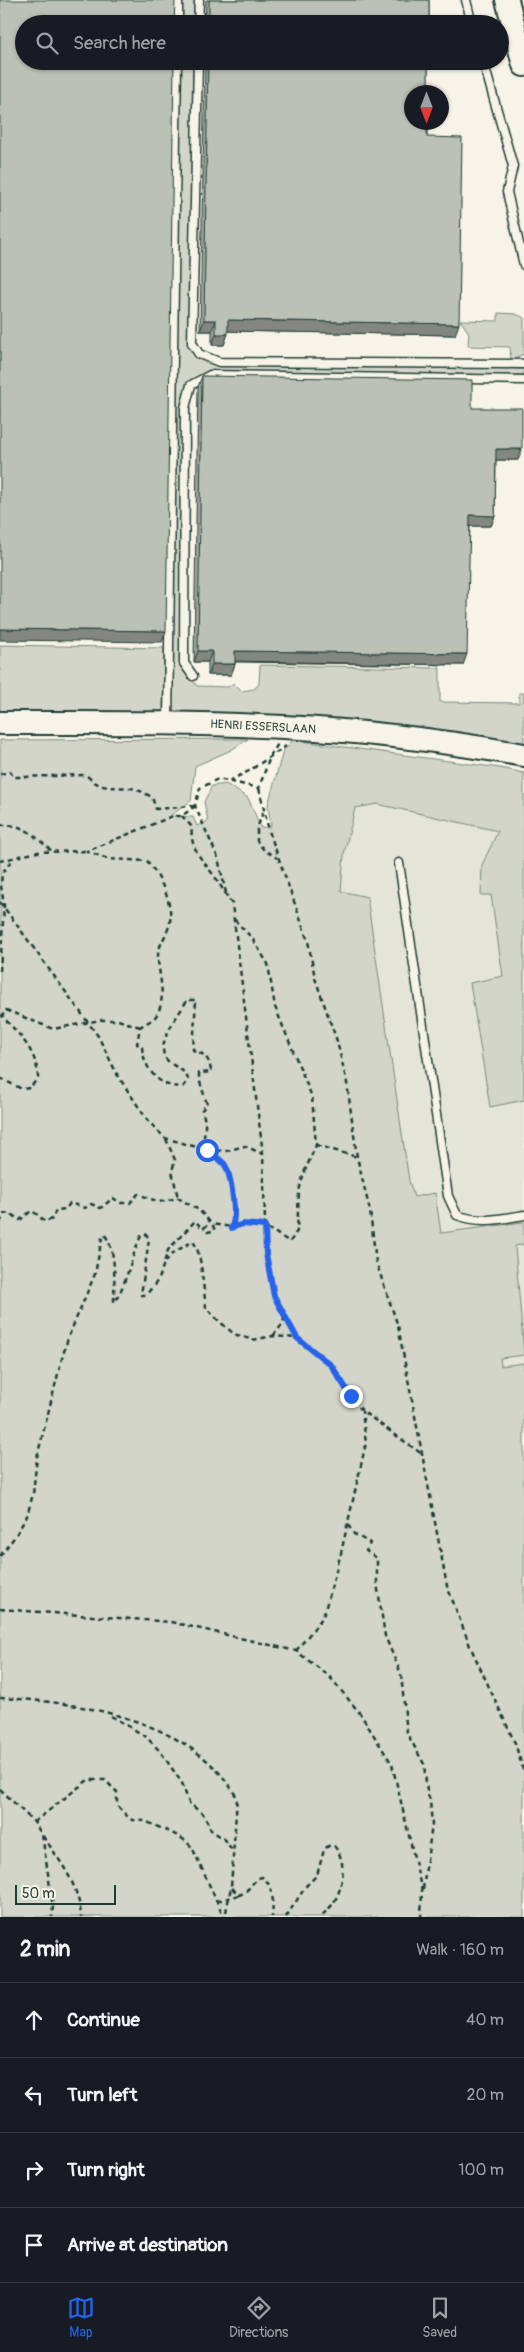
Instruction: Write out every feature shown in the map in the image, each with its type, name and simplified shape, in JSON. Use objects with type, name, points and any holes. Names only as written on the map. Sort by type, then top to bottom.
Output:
[{"type":"street","points":[[507,0],[524,65]]},
{"type":"street","name":"HENRI ESSERSLAAN","points":[[0,723],[284,727],[376,734],[524,755]]},
{"type":"lane","points":[[178,0],[178,15]]},
{"type":"lane","points":[[198,15],[199,0]]},
{"type":"lane","points":[[466,0],[470,15]]},
{"type":"lane","points":[[168,724],[178,70]]},
{"type":"lane","points":[[198,70],[192,343],[200,354],[219,362],[524,364]]},
{"type":"lane","points":[[486,70],[513,166],[507,192],[524,265]]},
{"type":"lane","points":[[193,676],[184,664],[185,408],[191,385],[210,375],[524,380]]},
{"type":"lane","points":[[398,863],[448,1196],[458,1215],[470,1220],[486,1221],[524,1215]]},
{"type":"path","points":[[279,741],[271,754],[259,788],[269,831],[308,941],[315,978],[337,1041],[347,1083],[357,1157],[370,1212],[376,1262],[398,1326],[447,1586],[470,1646],[515,1743],[524,1773]]},
{"type":"path","points":[[229,781],[249,771],[271,754],[287,745]]},
{"type":"path","points":[[0,774],[10,772],[14,777],[86,775],[95,784],[104,788],[132,788],[152,797],[156,809],[195,806]]},
{"type":"path","points":[[87,851],[173,816],[182,816],[195,806],[200,788],[218,779],[259,788]]},
{"type":"path","points":[[195,806],[218,858],[227,896]]},
{"type":"path","points":[[264,811],[257,829],[257,841],[264,850],[278,859]]},
{"type":"path","points":[[182,816],[192,828],[191,836],[196,854],[232,904],[232,917],[249,1030],[263,1154],[266,1254],[274,1296],[297,1338],[331,1365],[362,1411],[423,1455]]},
{"type":"path","points":[[0,825],[10,825],[28,830],[53,851]]},
{"type":"path","points":[[0,861],[37,852],[53,851],[87,851],[108,859],[147,861],[162,880],[170,922],[160,946],[158,958],[161,972],[160,1006],[155,1018],[140,1027],[118,1020],[87,1022],[53,1029],[6,1010],[2,1016],[22,1038],[32,1054],[38,1069],[38,1078],[30,1088],[22,1089],[0,1078]]},
{"type":"path","points":[[0,971],[4,905],[1,886],[2,873],[13,859]]},
{"type":"path","points":[[0,902],[98,1036],[118,1076],[148,1121],[165,1138],[174,1160],[172,1171],[178,1198]]},
{"type":"path","points":[[212,1224],[231,1228],[243,1224],[265,1226],[290,1242],[297,1231],[299,1191],[304,1173],[316,1145],[312,1097],[275,1007],[268,964],[252,938],[232,917]]},
{"type":"path","points":[[140,1027],[137,1044],[142,1047],[143,1060],[158,1080],[167,1086],[184,1086],[188,1079],[186,1073],[178,1066],[169,1062],[163,1054],[162,1046],[172,1024],[187,1000],[196,1000],[194,1050],[205,1054],[210,1063],[211,1072],[199,1073],[199,1080],[207,1104],[202,1110],[206,1124],[202,1138],[207,1150],[225,1164],[231,1181],[231,1195],[236,1214],[231,1228]]},
{"type":"path","points":[[165,1138],[207,1150],[226,1152],[245,1146],[263,1154]]},
{"type":"path","points":[[316,1145],[357,1157]]},
{"type":"path","points":[[0,1223],[4,1214],[9,1213],[20,1220],[31,1212],[37,1214],[45,1222],[52,1219],[56,1210],[66,1209],[70,1203],[85,1208],[91,1204],[102,1208],[113,1198],[121,1203],[130,1203],[138,1194],[159,1202],[178,1198],[199,1210],[215,1230],[208,1232],[206,1226],[203,1229],[195,1221],[168,1250],[159,1279],[146,1295],[141,1295],[149,1238],[146,1234],[141,1236],[129,1263],[119,1296],[114,1302],[112,1254],[106,1235],[102,1238],[95,1274],[68,1338],[61,1362],[37,1457],[33,1494],[27,1516],[16,1535],[0,1556]]},
{"type":"path","points":[[164,1262],[173,1253],[193,1242],[197,1248],[201,1264],[206,1308],[234,1334],[253,1340],[273,1336],[297,1338]]},
{"type":"path","points":[[273,1336],[282,1325],[285,1316]]},
{"type":"path","points":[[296,1651],[323,1617],[348,1525],[366,1443],[362,1411]]},
{"type":"path","points":[[348,1525],[354,1534],[370,1543],[366,1551],[377,1558],[377,1584],[385,1636],[401,1674],[407,1733],[424,1764],[432,1825],[422,1891],[422,1917]]},
{"type":"path","points":[[0,1608],[171,1622],[296,1651],[335,1683],[359,1712],[392,1764],[422,1891]]},
{"type":"path","points":[[0,1698],[40,1700],[107,1714],[156,1728],[184,1742],[210,1763],[230,1785],[237,1798],[232,1887],[225,1917]]},
{"type":"path","points":[[107,1714],[145,1736],[160,1751],[182,1783],[189,1803],[204,1815],[211,1830],[224,1839],[233,1852]]},
{"type":"path","points":[[34,1822],[88,1780],[105,1780],[117,1792],[117,1805],[132,1820],[146,1821],[183,1839],[192,1847],[225,1917]]},
{"type":"path","points":[[0,1789],[34,1822],[68,1873],[80,1899],[81,1917]]},
{"type":"path","points":[[42,1835],[53,1906],[52,1917]]},
{"type":"path","points":[[286,1917],[306,1886],[318,1875],[324,1850],[328,1846],[334,1846],[341,1857],[341,1887],[322,1917]]},
{"type":"path","points":[[217,1901],[246,1893],[258,1878],[262,1876],[270,1883],[272,1917]]},
{"type":"path","points":[[232,1887],[239,1895]]},
{"type":"shaded area","points":[[180,0],[194,0],[194,15],[180,15]]},
{"type":"shaded area","points":[[180,70],[193,70],[190,345],[199,357],[212,363],[223,365],[524,369],[524,375],[211,372],[194,380],[182,407],[180,663],[197,686],[228,687],[234,683],[242,691],[254,689],[259,684],[260,665],[440,668],[440,702],[519,703],[519,693],[524,693],[524,744],[317,717],[173,715],[171,656]]},
{"type":"shaded area","points":[[498,313],[516,314],[524,318],[524,354],[511,360],[510,347],[468,346],[469,333],[460,320],[498,321]]},
{"type":"shaded area","points":[[0,645],[164,648],[163,714],[0,713]]},
{"type":"shaded area","points":[[248,739],[231,750],[195,766],[191,801],[170,816],[193,817],[197,826],[208,821],[204,802],[212,786],[226,784],[248,798],[261,828],[271,826],[268,805],[283,751],[293,740],[500,768],[524,773],[524,1100],[490,1107],[470,983],[503,976],[491,895],[481,895],[482,865],[498,831],[377,804],[355,808],[344,854],[341,891],[367,897],[409,1181],[414,1197],[435,1193],[441,1233],[524,1222],[524,1244],[515,1246],[524,1355],[500,1358],[501,1366],[524,1363],[524,1917],[0,1917],[0,740]]},
{"type":"shaded area","points":[[377,804],[499,831],[524,839],[524,1434],[424,1231],[409,1181],[341,891],[344,854],[355,808]]},
{"type":"building","points":[[0,0],[175,0],[174,15],[15,15],[15,70],[174,70],[166,631],[0,629]]},
{"type":"building","points":[[209,0],[429,0],[429,15],[209,15]]},
{"type":"building","points":[[208,70],[428,70],[428,85],[404,85],[404,130],[427,130],[427,137],[462,138],[459,324],[228,320],[228,334],[216,334],[216,320],[204,320]]},
{"type":"building","points":[[202,376],[472,380],[472,408],[522,408],[522,449],[496,449],[495,516],[470,515],[467,654],[235,651],[235,664],[212,664],[212,651],[198,651]]},
{"type":"route","points":[[207,1150],[225,1164],[231,1181],[231,1195],[236,1214],[231,1228],[243,1224],[265,1226],[266,1254],[274,1296],[297,1338],[331,1365],[351,1396]]}]
